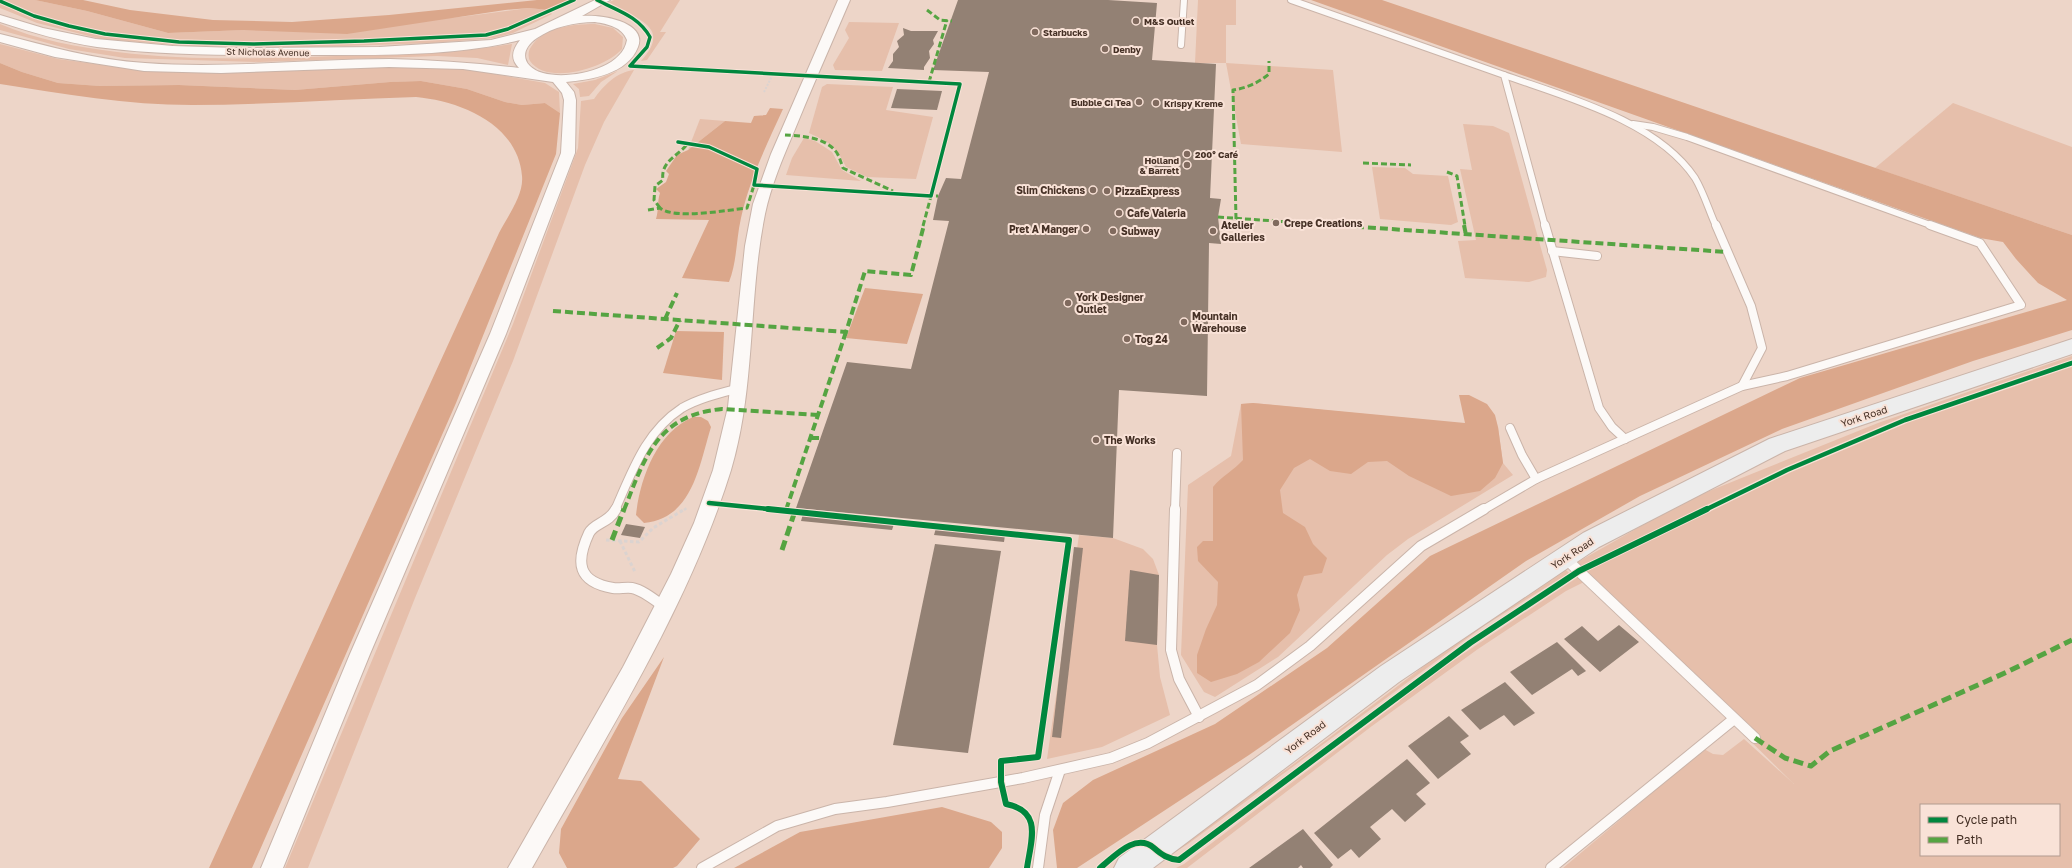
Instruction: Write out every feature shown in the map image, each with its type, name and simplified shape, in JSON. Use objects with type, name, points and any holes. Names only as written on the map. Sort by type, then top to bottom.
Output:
[{"type":"main road","name":"York Road","points":[[1129,868],[1390,674],[1591,540],[1777,445],[2072,346]]},
{"type":"street","points":[[534,74],[523,68],[518,60],[519,50],[526,41],[538,32],[604,0]]},
{"type":"street","points":[[519,868],[666,608],[696,540],[723,467],[731,436],[740,388],[751,251],[761,203],[777,153],[844,0]]},
{"type":"street","name":"St Nicholas Avenue","points":[[0,18],[40,31],[96,43],[173,50],[238,52],[379,51],[491,44],[538,32]]},
{"type":"street","name":"St Nicholas Avenue","points":[[0,38],[55,53],[144,67],[221,69],[389,63],[463,65],[556,78],[576,78],[597,73],[615,65],[627,55],[634,45],[633,35],[625,27],[612,21],[594,19],[575,20],[555,25]]},
{"type":"street","points":[[272,868],[360,654],[498,334],[568,153],[570,100],[568,92],[556,78]]},
{"type":"lane","points":[[1181,46],[1184,0]]},
{"type":"lane","points":[[1291,0],[1606,111],[1630,123],[1662,144],[1680,160],[1695,179],[1751,306],[1762,348],[1742,386]]},
{"type":"lane","points":[[1504,75],[1552,252],[1599,408],[1612,427],[1625,439]]},
{"type":"lane","points":[[702,868],[777,826],[834,809],[895,801],[1060,770],[1111,758],[1148,743],[1257,685],[1310,646],[1421,546],[1536,479],[1703,405],[1742,386],[1787,376],[2021,305],[1980,243],[1687,137],[1653,127],[1630,123]]},
{"type":"lane","points":[[1552,252],[1597,256]]},
{"type":"lane","points":[[666,608],[632,588],[615,588],[596,584],[584,575],[580,558],[590,531],[612,517],[644,446],[656,428],[682,408],[705,398],[740,388]]},
{"type":"lane","points":[[1510,428],[1522,455],[1536,479]]},
{"type":"lane","points":[[1177,453],[1171,650],[1179,679],[1199,717]]},
{"type":"lane","points":[[1565,558],[1755,738]]},
{"type":"lane","points":[[1551,868],[1734,719]]},
{"type":"lane","points":[[1038,868],[1045,815],[1060,770]]},
{"type":"path","points":[[765,73],[811,76]]},
{"type":"path","points":[[764,92],[773,74]]},
{"type":"path","points":[[587,539],[639,542],[653,528],[676,516],[690,505],[709,503]]},
{"type":"path","points":[[620,540],[638,578],[632,588]]},
{"type":"shaded area","points":[[0,0],[35,0],[87,11],[168,33],[460,17],[529,8],[548,10],[552,14],[513,33],[494,38],[434,43],[310,47],[188,46],[101,39],[37,23],[0,8]]},
{"type":"shaded area","points":[[35,0],[83,0],[130,10],[213,20],[292,22],[389,15],[537,0],[569,0],[548,10],[529,8],[505,10],[347,34],[244,30],[168,33],[87,11]]},
{"type":"shaded area","points":[[614,0],[680,0],[660,32],[666,32],[647,60],[641,61],[650,49],[653,39],[652,31],[638,18],[609,2]]},
{"type":"shaded area","points":[[1198,0],[1236,0],[1236,25],[1226,25],[1226,63],[1195,63]]},
{"type":"shaded area","points":[[1311,0],[1382,0],[2072,235],[2072,330],[1973,361],[1782,429],[1640,496],[1526,561],[1249,755],[1077,868],[1057,868],[1053,830],[1063,803],[1093,780],[1215,724],[1327,648],[1430,556],[1800,378],[2067,300],[2038,283],[2003,242],[1980,238]]},
{"type":"shaded area","points":[[849,22],[899,23],[882,71],[835,70],[833,65],[849,38],[845,30]]},
{"type":"shaded area","points":[[0,24],[43,39],[87,48],[179,57],[240,58],[364,55],[457,51],[512,44],[508,65],[477,58],[437,56],[259,62],[125,58],[69,49],[0,30]]},
{"type":"shaded area","points":[[595,24],[613,28],[623,37],[622,49],[614,56],[590,68],[576,72],[562,73],[549,72],[538,68],[530,61],[530,49],[536,40],[543,35],[568,26]]},
{"type":"shaded area","points":[[0,44],[58,59],[141,70],[237,72],[421,66],[461,68],[545,83],[559,92],[560,113],[545,103],[522,105],[505,102],[467,89],[421,81],[390,82],[295,90],[179,85],[100,86],[58,83],[22,72],[0,63]]},
{"type":"shaded area","points":[[0,63],[22,72],[58,83],[100,86],[179,85],[295,90],[390,82],[421,81],[467,89],[505,102],[522,105],[545,103],[560,113],[556,154],[456,403],[252,868],[209,868],[499,233],[518,198],[522,183],[522,176],[518,158],[510,142],[498,129],[484,118],[468,110],[433,99],[416,97],[220,105],[168,105],[48,92],[0,84]]},
{"type":"shaded area","points":[[1226,63],[1333,70],[1342,152],[1241,144]]},
{"type":"shaded area","points":[[634,70],[604,122],[585,165],[513,361],[415,598],[308,868],[285,868],[513,324],[578,148],[581,101],[594,99],[611,80],[622,73]]},
{"type":"shaded area","points":[[618,71],[601,82],[589,96],[580,97],[579,89],[573,84],[595,80]]},
{"type":"shaded area","points":[[827,84],[893,87],[886,110],[933,117],[916,179],[867,177],[846,167],[835,149],[827,142],[809,133],[822,87]]},
{"type":"shaded area","points":[[1953,103],[2072,147],[2072,235],[1875,168]]},
{"type":"shaded area","points":[[770,108],[783,109],[759,163],[744,204],[739,226],[734,267],[729,282],[682,278],[709,220],[656,219],[660,193],[656,189],[666,182],[669,174],[666,171],[677,155],[688,150],[725,121],[751,123],[754,116],[766,115]]},
{"type":"shaded area","points":[[700,119],[725,121],[688,150]]},
{"type":"shaded area","points":[[1463,124],[1493,126],[1509,133],[1547,270],[1546,277],[1529,282],[1465,278],[1458,241],[1476,240],[1460,169],[1472,170]]},
{"type":"shaded area","points":[[804,138],[815,141],[832,152],[842,170],[861,181],[786,175],[792,158]]},
{"type":"shaded area","points":[[1372,167],[1405,168],[1413,174],[1448,176],[1458,222],[1451,225],[1380,219]]},
{"type":"shaded area","points":[[865,288],[923,294],[907,344],[846,338]]},
{"type":"shaded area","points":[[676,331],[724,332],[722,380],[663,373]]},
{"type":"shaded area","points":[[2072,356],[2072,868],[1563,868],[1704,749],[1713,754],[1723,755],[1744,739],[1794,784],[1717,708],[1584,582],[1566,591],[1478,649],[1372,726],[1187,868],[1176,868],[1184,864],[1400,701],[1399,697],[1578,577],[1569,567],[1687,500],[1878,423]]},
{"type":"shaded area","points":[[1459,395],[1469,395],[1487,404],[1495,415],[1503,463],[1495,478],[1480,491],[1451,496],[1409,476],[1387,461],[1368,462],[1351,474],[1330,471],[1310,459],[1294,468],[1280,490],[1283,513],[1305,527],[1313,544],[1327,558],[1322,573],[1304,576],[1297,595],[1300,610],[1290,633],[1259,662],[1237,674],[1211,682],[1197,673],[1197,655],[1206,629],[1217,605],[1218,582],[1198,561],[1197,547],[1203,541],[1213,541],[1213,487],[1243,460],[1241,404],[1253,403],[1465,423]]},
{"type":"shaded area","points":[[1253,403],[1498,427],[1503,463],[1513,475],[1408,539],[1387,555],[1278,657],[1215,697],[1204,692],[1181,655],[1188,485],[1231,456],[1241,404]]},
{"type":"shaded area","points":[[693,417],[701,417],[708,421],[711,427],[691,488],[684,501],[673,511],[660,519],[644,523],[636,515],[641,487],[652,458],[669,434],[680,424]]},
{"type":"shaded area","points":[[1079,535],[1113,538],[1143,549],[1153,559],[1159,575],[1157,645],[1160,677],[1170,715],[1102,747],[1047,759]]},
{"type":"shaded area","points":[[1565,569],[1569,573],[1484,626],[1188,844],[1175,852],[1170,847],[1269,782],[1461,639]]},
{"type":"shaded area","points":[[664,657],[618,779],[641,781],[700,839],[677,866],[673,868],[567,868],[559,853],[561,829],[622,718]]},
{"type":"shaded area","points":[[942,807],[991,822],[1002,832],[1002,848],[989,868],[734,868],[800,832]]},
{"type":"building","name":"York Designer Outlet","points":[[958,0],[1108,0],[1157,3],[1152,60],[1216,64],[1210,198],[1221,199],[1218,217],[1221,244],[1209,243],[1207,396],[1119,390],[1113,538],[796,508],[847,362],[911,369],[949,221],[933,220],[938,196],[946,178],[961,179],[989,72],[933,70]]},
{"type":"building","points":[[903,28],[911,31],[938,31],[933,40],[934,44],[929,51],[930,58],[924,67],[924,70],[888,68],[893,61],[893,54],[899,47],[897,41],[904,35]]},
{"type":"building","points":[[897,89],[942,91],[937,110],[891,108]]},
{"type":"building","points":[[803,514],[894,524],[892,530],[801,521]]},
{"type":"building","points":[[626,524],[645,527],[640,538],[621,535]]},
{"type":"building","points":[[936,528],[1005,535],[1004,542],[934,535]]},
{"type":"building","points":[[935,544],[1001,551],[968,753],[893,745]]},
{"type":"building","points":[[1074,547],[1083,548],[1061,738],[1052,737]]},
{"type":"building","points":[[1130,570],[1159,575],[1157,645],[1125,641]]},
{"type":"building","points":[[1619,625],[1639,642],[1600,672],[1564,639],[1582,626],[1598,641]]},
{"type":"building","points":[[1557,642],[1586,671],[1578,676],[1572,669],[1532,695],[1510,672]]},
{"type":"building","points":[[1505,682],[1535,713],[1514,726],[1504,715],[1480,730],[1461,710]]},
{"type":"building","points":[[1449,716],[1469,736],[1460,742],[1471,754],[1438,779],[1408,746]]},
{"type":"building","points":[[1407,759],[1430,783],[1416,794],[1426,804],[1405,822],[1392,809],[1370,827],[1381,839],[1359,858],[1351,849],[1338,859],[1314,833]]},
{"type":"building","points":[[1303,829],[1333,865],[1330,868],[1303,868],[1301,865],[1298,868],[1249,868]]},
{"type":"marked path","points":[[927,10],[940,20],[952,21]]},
{"type":"marked path","points":[[929,82],[947,20]]},
{"type":"marked path","points":[[1236,219],[1233,90],[1252,85],[1269,74],[1269,61]]},
{"type":"marked path","points":[[785,135],[812,138],[825,143],[836,153],[843,168],[893,191]]},
{"type":"marked path","points":[[660,208],[654,200],[655,186],[663,180],[662,174],[670,159],[685,148],[688,143]]},
{"type":"marked path","points":[[1363,163],[1411,165]]},
{"type":"marked path","points":[[1447,172],[1457,176],[1466,235]]},
{"type":"marked path","points":[[648,210],[660,208],[666,213],[701,213],[747,208],[754,185]]},
{"type":"marked path","points":[[553,311],[846,332],[865,271],[911,275],[931,196],[938,196]]},
{"type":"marked path","points":[[1218,217],[1727,252]]},
{"type":"marked path","points":[[665,319],[677,293]]},
{"type":"marked path","points":[[657,348],[671,338],[680,320]]},
{"type":"marked path","points":[[786,511],[846,332]]},
{"type":"marked path","points":[[612,540],[649,453],[663,433],[681,419],[694,413],[722,409],[818,415]]},
{"type":"marked path","points":[[811,438],[820,438]]},
{"type":"marked path","points":[[782,550],[795,511]]},
{"type":"marked path","points":[[1755,738],[1785,758],[1811,766],[1830,751],[2007,672],[2072,640]]},
{"type":"cycle path","points":[[0,1],[34,16],[105,34],[179,42],[253,44],[315,43],[486,35],[508,29],[574,0]]},
{"type":"cycle path","points":[[597,0],[637,20],[643,25],[650,37],[647,47],[630,66],[960,84],[931,196],[754,185],[757,169],[709,147],[678,142]]},
{"type":"cycle path","points":[[1100,868],[1124,849],[1134,843],[1139,842],[1149,844],[1167,858],[1179,860],[1470,643],[1579,571],[1787,470],[1905,420],[2072,363]]},
{"type":"cycle path","points":[[709,503],[1069,540],[1038,757],[1001,761],[1001,782],[1006,804],[1018,806],[1026,811],[1030,818],[1032,836],[1027,868]]},
{"type":"place","name":"M&S Outlet","points":[[1136,21]]},
{"type":"place","name":"Starbucks","points":[[1035,32]]},
{"type":"place","name":"Denby","points":[[1105,49]]},
{"type":"place","name":"Bubble Ci Tea","points":[[1139,102]]},
{"type":"place","name":"Krispy Kreme","points":[[1156,103]]},
{"type":"place","name":"200° Café","points":[[1187,154]]},
{"type":"place","name":"Holland & Barrett","points":[[1187,165]]},
{"type":"place","name":"Slim Chickens","points":[[1093,190]]},
{"type":"place","name":"PizzaExpress","points":[[1107,191]]},
{"type":"place","name":"Cafe Valeria","points":[[1119,213]]},
{"type":"place","name":"Crepe Creations","points":[[1276,223]]},
{"type":"place","name":"Pret A Manger","points":[[1086,229]]},
{"type":"place","name":"Subway","points":[[1113,231]]},
{"type":"place","name":"Atelier Galleries","points":[[1213,231]]},
{"type":"place","name":"York Designer Outlet","points":[[1068,303]]},
{"type":"place","name":"Mountain Warehouse","points":[[1184,322]]},
{"type":"place","name":"Tog 24","points":[[1127,339]]},
{"type":"place","name":"The Works","points":[[1096,440]]}]
